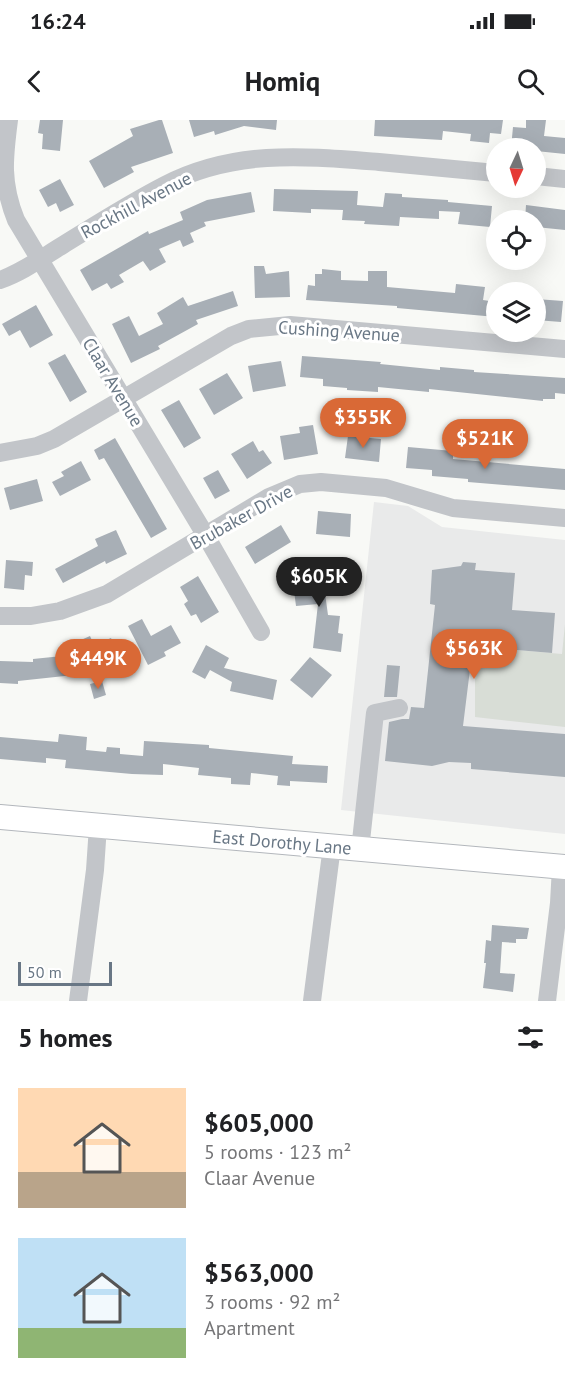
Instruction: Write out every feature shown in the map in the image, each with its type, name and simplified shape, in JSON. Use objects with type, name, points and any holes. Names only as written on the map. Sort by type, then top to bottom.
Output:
[{"type":"main road","name":"East Dorothy Lane","points":[[0,817],[563,867]]},
{"type":"street","name":"Claar Avenue","points":[[6,126],[4,165],[7,199],[16,220],[261,632]]},
{"type":"street","name":"Rockhill Avenue","points":[[0,280],[39,260],[109,216],[167,184],[223,164],[252,158],[299,156],[486,172]]},
{"type":"street","points":[[546,177],[565,179]]},
{"type":"street","name":"Cushing Avenue","points":[[0,453],[37,446],[54,440],[231,336],[267,326],[290,325],[565,349]]},
{"type":"street","name":"Brubaker Drive","points":[[0,616],[31,616],[60,611],[107,594],[284,490],[300,484],[321,482],[386,488],[453,508],[565,518]]},
{"type":"street","points":[[360,850],[375,713],[399,708]]},
{"type":"street","points":[[78,1001],[99,826]]},
{"type":"street","points":[[312,1001],[332,846]]},
{"type":"street","points":[[547,1001],[563,867]]},
{"type":"shaded area","points":[[374,502],[408,506],[442,527],[565,540],[565,834],[341,810]]},
{"type":"shaded area","points":[[565,624],[565,727],[475,717],[475,629],[505,632],[505,649],[562,654]]},
{"type":"building","points":[[40,120],[63,120],[60,151],[42,149],[43,134],[38,133]]},
{"type":"building","points":[[162,120],[173,153],[131,167],[134,172],[104,188],[89,161],[133,136],[130,129]]},
{"type":"building","points":[[189,120],[277,120],[276,130],[244,126],[215,135],[214,131],[194,137]]},
{"type":"building","points":[[375,120],[503,120],[501,134],[490,133],[486,143],[470,141],[471,134],[443,131],[442,140],[374,136]]},
{"type":"building","points":[[526,120],[546,120],[544,136],[565,138],[565,154],[546,152],[546,138],[512,138],[513,127],[526,128]]},
{"type":"building","points":[[60,179],[74,205],[60,212],[56,203],[48,207],[39,190]]},
{"type":"building","points":[[274,189],[358,191],[357,205],[383,207],[385,193],[402,194],[402,197],[492,206],[492,210],[486,210],[486,227],[458,224],[460,212],[439,211],[439,219],[400,217],[399,226],[342,220],[343,210],[311,209],[311,213],[273,211]]},
{"type":"building","points":[[251,192],[255,212],[204,222],[206,226],[190,233],[194,242],[183,247],[180,240],[159,249],[166,262],[150,271],[143,261],[119,275],[124,282],[111,289],[107,283],[92,291],[80,270],[148,231],[149,234],[183,220],[180,212],[207,200]]},
{"type":"building","points":[[526,205],[565,210],[565,230],[546,228],[546,210],[526,210]]},
{"type":"building","points":[[254,266],[264,266],[266,274],[289,271],[290,297],[255,298]]},
{"type":"building","points":[[322,269],[341,271],[341,280],[368,281],[368,271],[387,271],[387,287],[455,293],[456,284],[485,287],[483,300],[486,300],[486,316],[397,308],[397,306],[306,300],[308,285],[315,286],[315,274],[322,274]]},
{"type":"building","points":[[233,291],[238,306],[196,320],[198,324],[158,346],[160,349],[131,363],[112,324],[129,316],[139,336],[163,324],[157,313],[183,297],[188,306]]},
{"type":"building","points":[[546,300],[563,301],[561,322],[546,321]]},
{"type":"building","points":[[36,305],[53,335],[30,348],[20,330],[9,336],[2,324]]},
{"type":"building","points":[[65,354],[87,392],[70,402],[48,363]]},
{"type":"building","points":[[302,356],[381,362],[380,364],[440,370],[440,367],[474,370],[474,372],[565,378],[565,394],[555,393],[555,399],[543,399],[543,401],[429,389],[429,392],[378,387],[378,392],[347,390],[347,388],[323,386],[323,379],[300,377]]},
{"type":"building","points":[[281,361],[286,386],[253,392],[248,366]]},
{"type":"building","points":[[227,373],[243,398],[214,415],[199,389]]},
{"type":"building","points":[[179,400],[201,438],[184,448],[161,410]]},
{"type":"building","points":[[313,425],[318,454],[284,460],[280,436],[300,433],[299,427]]},
{"type":"building","points":[[348,436],[381,439],[379,462],[345,458]]},
{"type":"building","points":[[115,438],[167,529],[151,538],[104,458],[99,460],[94,450]]},
{"type":"building","points":[[253,441],[259,452],[263,450],[272,463],[247,479],[231,454]]},
{"type":"building","points":[[408,447],[453,451],[453,459],[565,469],[565,490],[468,482],[468,479],[432,476],[432,470],[406,468]]},
{"type":"building","points":[[81,461],[91,480],[60,496],[52,482],[64,476],[61,472]]},
{"type":"building","points":[[218,470],[230,491],[215,499],[203,478]]},
{"type":"building","points":[[37,479],[43,501],[10,510],[4,488]]},
{"type":"building","points":[[318,511],[351,514],[350,537],[316,534]]},
{"type":"building","points":[[281,525],[291,542],[255,564],[245,547]]},
{"type":"building","points":[[116,530],[127,554],[106,564],[105,561],[63,583],[55,569],[98,546],[95,539]]},
{"type":"building","points":[[6,560],[33,562],[32,576],[25,575],[24,590],[4,588]]},
{"type":"building","points":[[463,562],[476,563],[475,570],[515,573],[512,610],[555,613],[552,653],[505,649],[505,632],[475,629],[463,726],[565,734],[565,777],[471,769],[471,763],[449,762],[432,766],[385,761],[389,722],[409,719],[411,707],[424,708],[435,605],[430,604],[432,570],[461,566]]},
{"type":"building","points":[[332,570],[333,585],[324,586],[328,615],[340,616],[338,633],[343,634],[341,652],[313,648],[318,604],[296,606],[292,575]]},
{"type":"building","points":[[198,576],[219,612],[201,623],[196,614],[191,616],[184,604],[188,601],[180,587]]},
{"type":"building","points":[[142,619],[151,636],[171,625],[181,643],[164,652],[166,656],[148,665],[128,626]]},
{"type":"building","points":[[90,636],[94,645],[111,638],[119,657],[93,668],[81,640]]},
{"type":"building","points":[[206,645],[229,658],[224,668],[277,680],[273,700],[230,691],[232,682],[210,670],[205,679],[192,672]]},
{"type":"building","points":[[72,655],[74,675],[18,681],[18,684],[0,683],[0,661],[33,662],[33,659]]},
{"type":"building","points":[[310,657],[332,675],[312,698],[290,680]]},
{"type":"building","points":[[387,665],[400,666],[397,697],[384,697]]},
{"type":"building","points":[[102,681],[106,695],[94,699],[90,684]]},
{"type":"building","points":[[59,734],[87,737],[86,750],[106,752],[107,747],[120,748],[120,754],[143,756],[144,741],[209,745],[209,748],[293,756],[292,764],[328,766],[327,783],[290,781],[290,786],[277,785],[278,776],[251,773],[250,785],[231,784],[231,778],[198,775],[199,768],[163,764],[163,775],[65,768],[66,760],[46,758],[46,763],[0,759],[0,737],[58,742]]},
{"type":"building","points":[[492,925],[529,928],[527,939],[516,939],[516,943],[502,942],[500,973],[515,974],[513,992],[483,988],[486,940],[491,941]]}]
